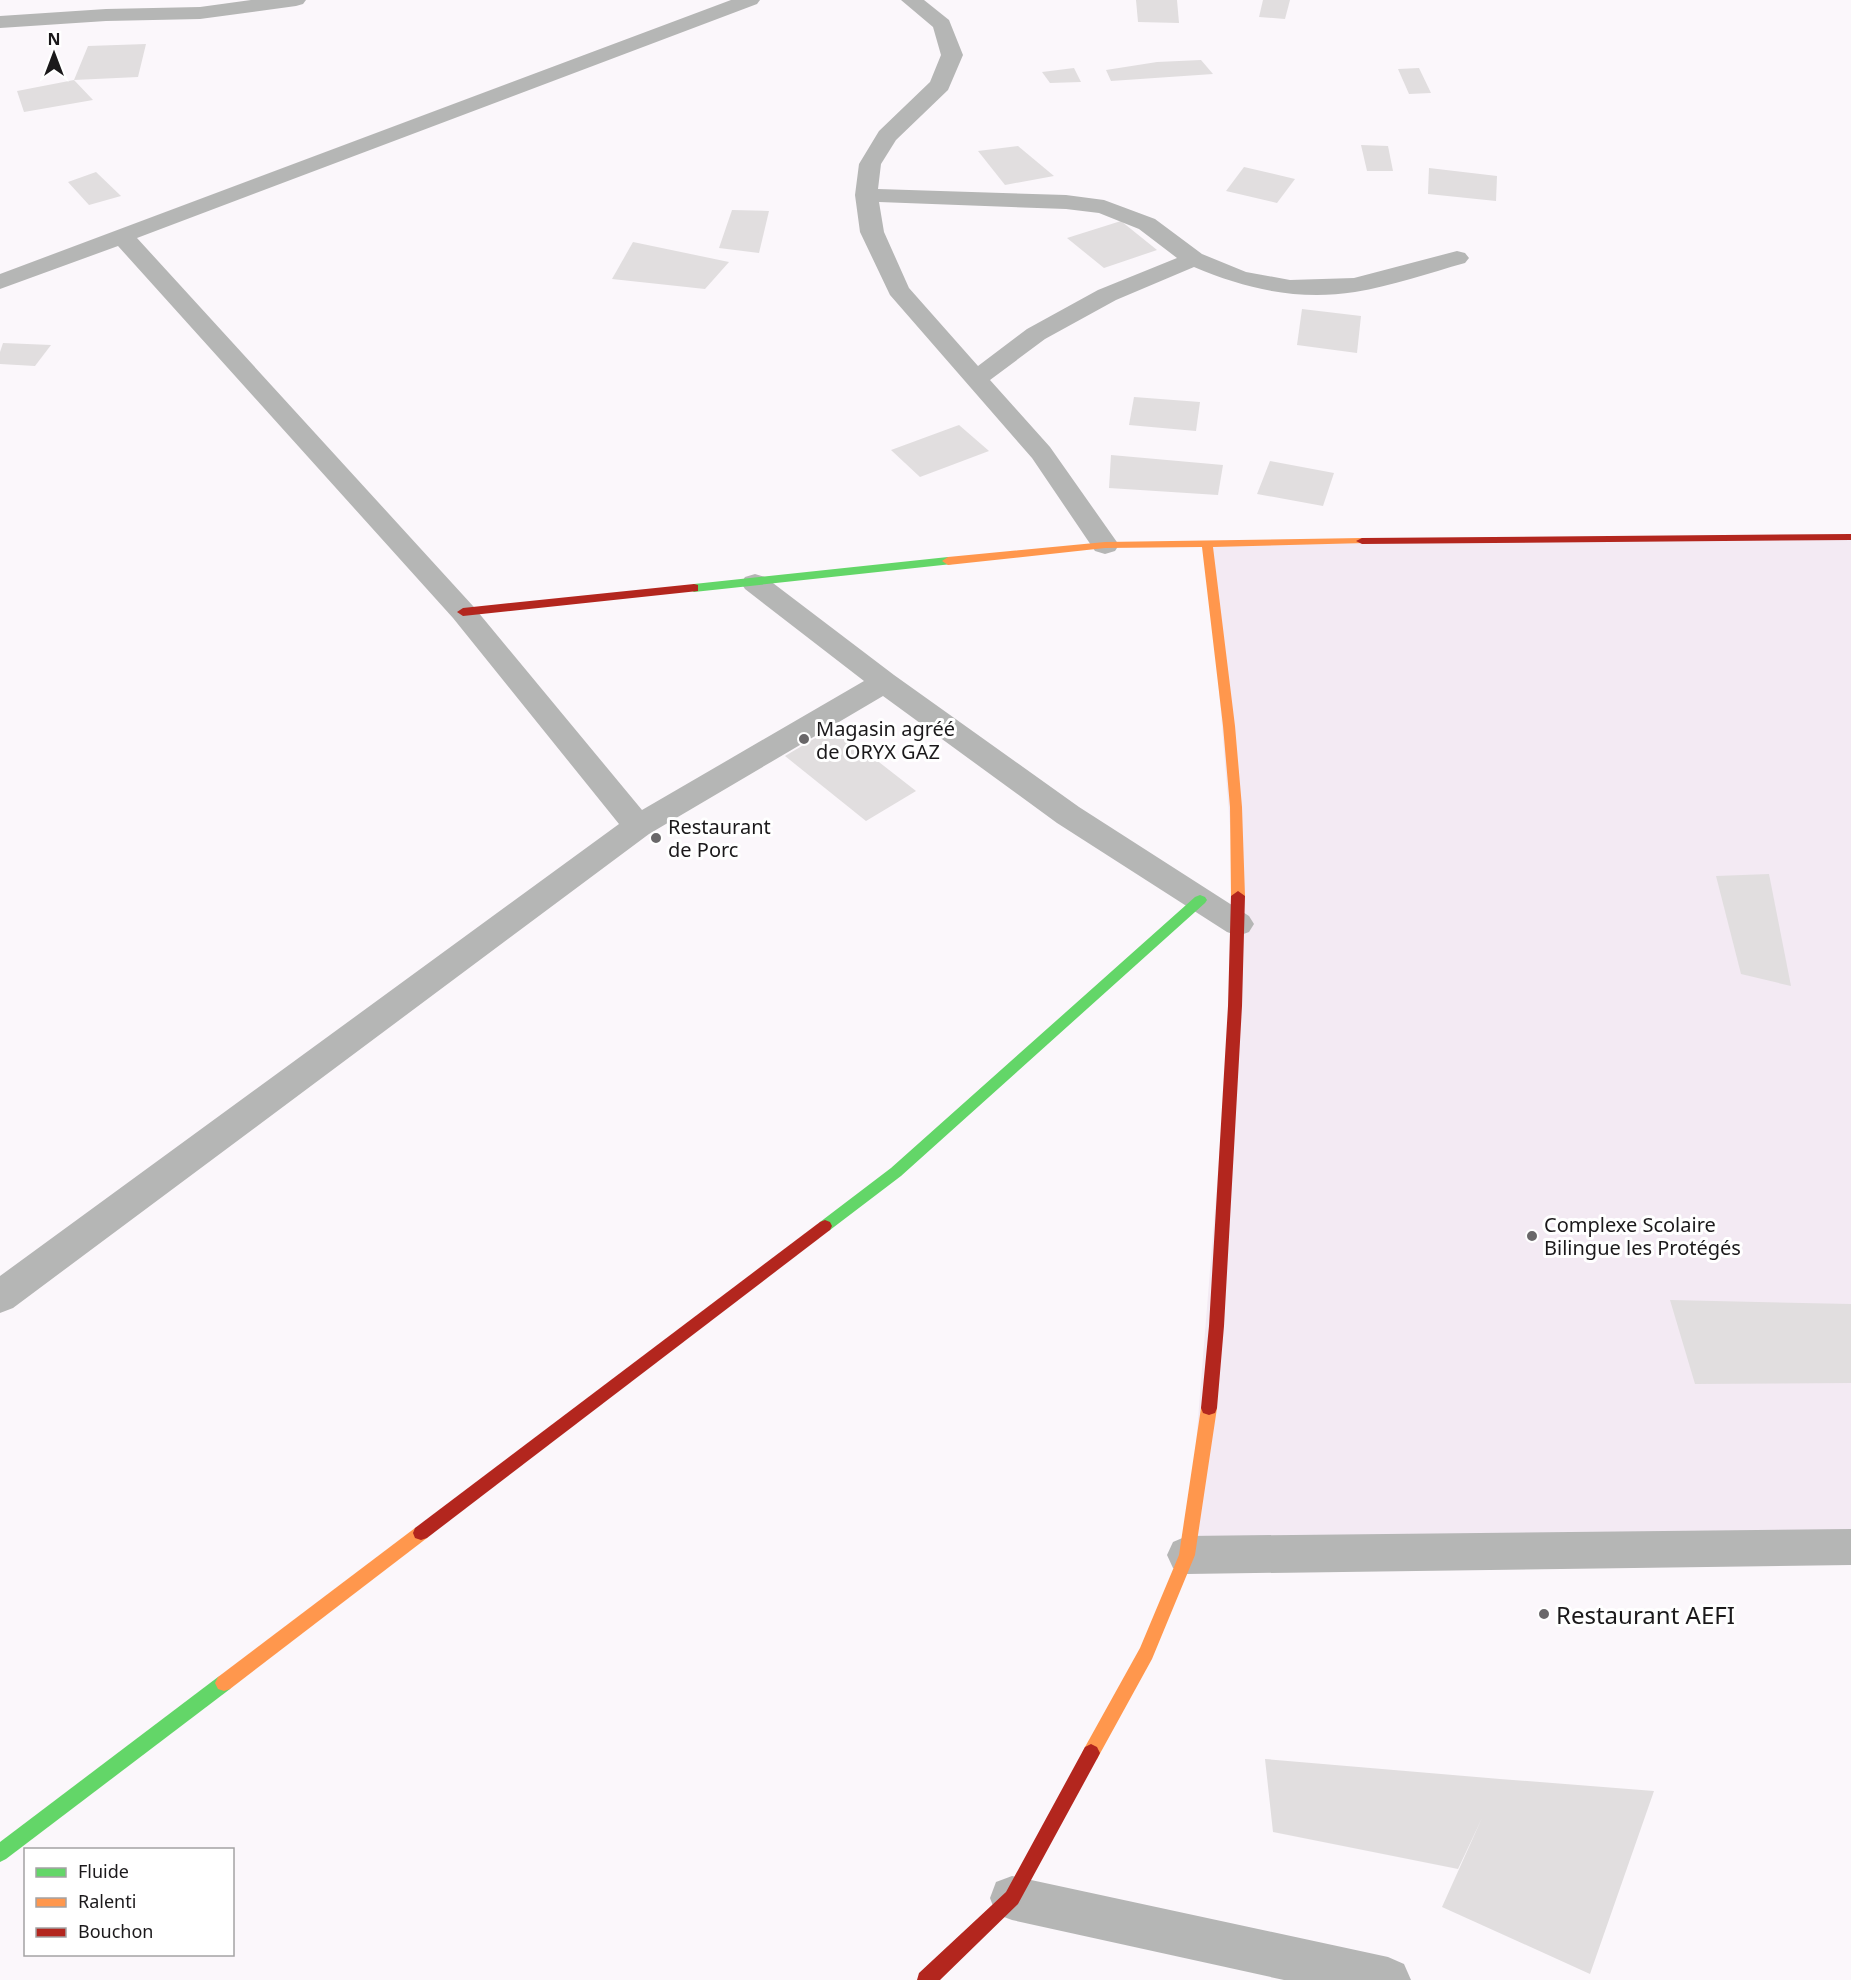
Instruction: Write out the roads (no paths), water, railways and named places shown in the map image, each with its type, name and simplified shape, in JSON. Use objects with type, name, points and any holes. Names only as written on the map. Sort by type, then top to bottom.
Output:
[{"type":"street","points":[[0,22],[106,15],[200,13],[296,0]]},
{"type":"street","points":[[0,282],[750,0]]},
{"type":"street","points":[[911,0],[942,24],[952,56],[940,85],[886,136],[870,164],[866,195],[872,232],[898,290],[1041,453],[1106,545]]},
{"type":"street","points":[[866,195],[1066,202],[1104,207],[1147,224],[1194,258],[1240,278],[1290,286],[1354,285],[1457,258]]},
{"type":"street","points":[[123,237],[463,612],[638,826]]},
{"type":"street","points":[[977,378],[1036,334],[1107,295],[1194,258]]},
{"type":"street","points":[[463,612],[1106,545],[1207,542],[1851,537]]},
{"type":"street","points":[[926,1980],[1012,1898],[1146,1653],[1187,1555],[1216,1358],[1222,1188],[1235,1013],[1238,924],[1236,807],[1229,726],[1207,542]]},
{"type":"street","points":[[755,583],[884,682],[1068,815],[1238,924]]},
{"type":"street","points":[[0,1297],[638,826],[884,682]]},
{"type":"street","points":[[0,1853],[896,1172],[1200,900]]},
{"type":"street","points":[[1187,1555],[1851,1547]]},
{"type":"street","points":[[1012,1898],[1388,1980]]},
{"type":"place","name":"Magasin agréé de ORYX GAZ","points":[[804,739]]},
{"type":"place","name":"Restaurant de Porc","points":[[656,838]]},
{"type":"place","name":"Complexe Scolaire Bilingue les Protégés","points":[[1532,1236]]},
{"type":"place","name":"Restaurant AEFI","points":[[1544,1614]]}]
